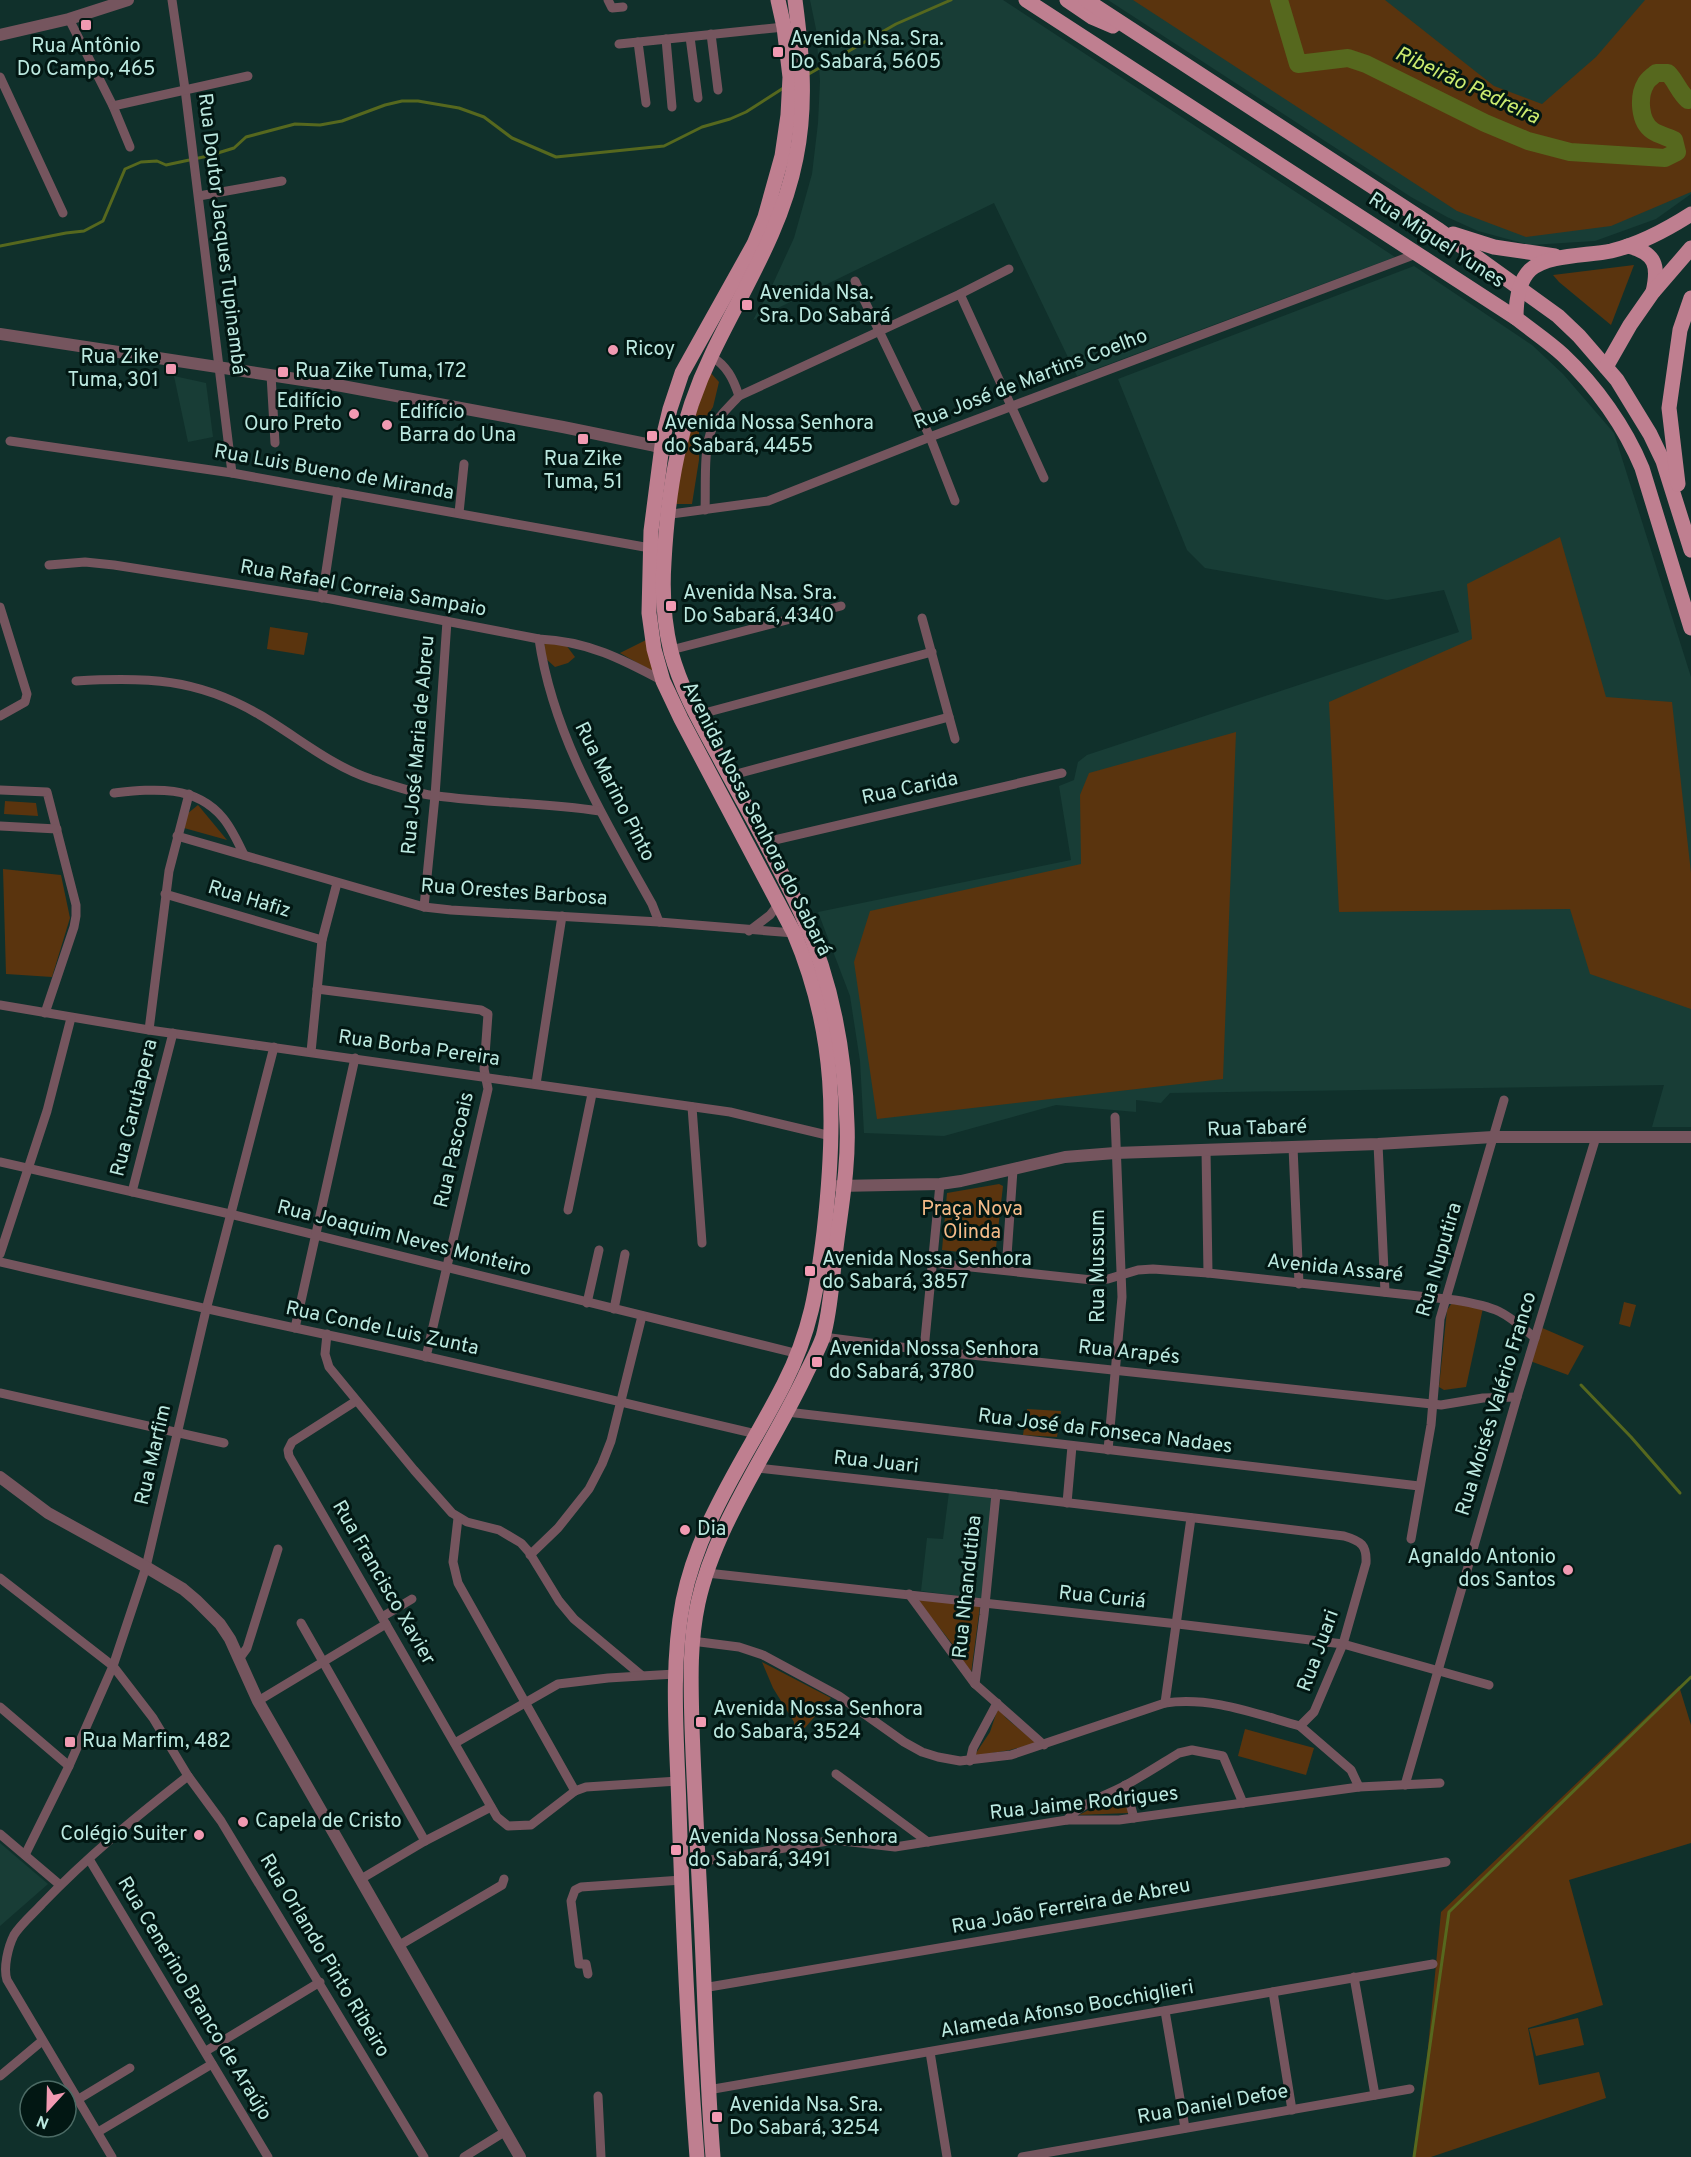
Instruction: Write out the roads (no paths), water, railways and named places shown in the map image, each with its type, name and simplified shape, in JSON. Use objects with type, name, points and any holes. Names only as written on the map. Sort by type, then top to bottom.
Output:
[{"type":"main road","name":"Avenida Nossa Senhora do Sabará","points":[[713,2157],[708,2090],[698,2034],[682,1880],[678,1781],[685,1741],[692,1641],[698,1603],[707,1573],[728,1523],[823,1338],[844,1185],[848,1133],[846,1086],[840,1040],[821,960],[803,916],[697,715],[678,672],[665,618],[663,590],[661,448],[670,409],[682,373],[754,244],[775,184],[788,115],[790,77],[778,0]]},
{"type":"main road","name":"Avenida Nossa Senhora do Sabará","points":[[697,2157],[698,2034],[703,1988],[698,1862],[675,1674],[678,1631],[691,1571],[706,1531],[784,1384],[808,1329],[816,1294],[828,1186],[832,1086],[816,992],[807,963],[794,933],[663,681],[654,649],[649,613],[650,548],[661,515],[687,413],[711,356],[750,283],[774,230],[796,161],[801,129],[803,63],[795,0]]},
{"type":"main road","name":"Rua Miguel Yunes","points":[[1026,0],[1043,5],[1416,254],[1516,318],[1563,355],[1598,394],[1633,447],[1642,468],[1691,628]]},
{"type":"main road","points":[[1067,0],[1100,21],[1139,34]]},
{"type":"main road","name":"Rua Miguel Yunes","points":[[1086,0],[1439,230],[1558,316],[1579,336],[1617,380],[1650,434],[1663,461],[1691,550]]},
{"type":"main road","points":[[1516,318],[1516,303],[1520,288],[1529,271],[1542,262],[1628,246],[1666,230],[1691,214]]},
{"type":"main road","points":[[1439,230],[1494,247],[1534,255],[1567,258]]},
{"type":"main road","points":[[1628,246],[1645,251],[1652,259],[1657,276],[1653,292]]},
{"type":"main road","points":[[1563,355],[1590,369],[1597,370],[1606,367],[1630,325],[1653,292],[1691,248]]},
{"type":"main road","points":[[1685,531],[1672,450],[1669,408],[1680,330],[1691,298]]},
{"type":"street","points":[[0,35],[69,19],[105,3],[128,0]]},
{"type":"street","name":"Rua Doutor Jacques Tupinambá","points":[[172,0],[199,196],[232,473]]},
{"type":"street","points":[[608,0],[612,8],[623,7]]},
{"type":"street","points":[[69,19],[113,106],[130,147]]},
{"type":"street","points":[[619,44],[784,27]]},
{"type":"street","points":[[711,34],[718,90]]},
{"type":"street","points":[[690,37],[698,98]]},
{"type":"street","points":[[666,39],[672,107]]},
{"type":"street","points":[[638,42],[646,103]]},
{"type":"street","points":[[113,106],[248,76]]},
{"type":"street","points":[[0,77],[63,213]]},
{"type":"street","points":[[199,196],[282,181]]},
{"type":"street","name":"Rua José de Martins Coelho","points":[[661,515],[768,501],[930,437],[1416,254]]},
{"type":"street","points":[[705,510],[708,442],[718,419],[739,396],[1009,269]]},
{"type":"street","points":[[855,281],[930,437],[955,501]]},
{"type":"street","points":[[960,294],[1044,478]]},
{"type":"street","points":[[0,334],[342,386],[547,424],[676,453]]},
{"type":"street","points":[[711,356],[721,362],[732,376],[739,396]]},
{"type":"street","points":[[271,375],[275,443]]},
{"type":"street","name":"Rua Luis Bueno de Miranda","points":[[10,441],[232,473],[650,548]]},
{"type":"street","points":[[459,513],[464,464]]},
{"type":"street","points":[[322,598],[338,492]]},
{"type":"street","name":"Rua Rafael Correia Sampaio","points":[[49,565],[85,562],[114,565],[322,598],[595,648],[663,681]]},
{"type":"street","points":[[671,650],[841,606]]},
{"type":"street","points":[[0,607],[27,694],[27,699],[21,705],[0,716]]},
{"type":"street","points":[[921,618],[955,739]]},
{"type":"street","name":"Rua José Maria de Abreu","points":[[424,907],[435,796],[447,621]]},
{"type":"street","name":"Rua Marino Pinto","points":[[539,639],[558,720],[600,811],[652,904],[659,922]]},
{"type":"street","points":[[697,715],[932,652]]},
{"type":"street","points":[[76,681],[127,678],[201,688],[232,699],[344,768],[369,778],[435,796],[600,811]]},
{"type":"street","points":[[729,776],[950,717]]},
{"type":"street","name":"Rua Carida","points":[[766,842],[1062,773]]},
{"type":"street","points":[[114,793],[152,789],[189,794],[209,805],[222,817],[244,855]]},
{"type":"street","points":[[0,790],[47,792],[76,905],[74,927],[45,1013]]},
{"type":"street","points":[[149,1030],[165,894],[177,836],[189,794]]},
{"type":"street","points":[[0,826],[57,829]]},
{"type":"street","name":"Rua Orestes Barbosa","points":[[177,836],[424,907],[794,933]]},
{"type":"street","points":[[310,1052],[322,940],[337,883]]},
{"type":"street","name":"Rua Hafiz","points":[[165,894],[322,940]]},
{"type":"street","points":[[749,931],[770,915],[778,905]]},
{"type":"street","points":[[536,1084],[562,916]]},
{"type":"street","name":"Rua Pascoais","points":[[317,989],[485,1011],[489,1018],[484,1070],[488,1089],[426,1357]]},
{"type":"street","name":"Rua Borba Pereira","points":[[0,1005],[149,1030],[730,1112],[831,1136]]},
{"type":"street","points":[[0,1254],[47,1111],[71,1018]]},
{"type":"street","name":"Rua Carutapera","points":[[132,1192],[173,1033]]},
{"type":"street","name":"Rua Marfim","points":[[25,1856],[69,1766],[113,1666],[146,1567],[206,1310],[274,1047]]},
{"type":"street","points":[[295,1328],[355,1058]]},
{"type":"street","points":[[568,1210],[592,1094]]},
{"type":"street","name":"Rua Nuputira","points":[[1411,1539],[1431,1425],[1440,1319],[1504,1100]]},
{"type":"street","points":[[692,1107],[702,1243]]},
{"type":"street","name":"Rua Mussum","points":[[1108,1450],[1122,1297],[1114,1117]]},
{"type":"street","name":"Rua Tabaré","points":[[828,1186],[940,1184],[978,1178],[1065,1157],[1115,1154],[1378,1144],[1493,1137],[1691,1137]]},
{"type":"street","name":"Rua Moisés Valério Franco","points":[[1404,1785],[1439,1671],[1517,1396],[1596,1137]]},
{"type":"street","points":[[1378,1144],[1385,1293]]},
{"type":"street","points":[[1293,1147],[1299,1284]]},
{"type":"street","points":[[1206,1150],[1208,1273]]},
{"type":"street","name":"Rua Joaquim Neves Monteiro","points":[[0,1162],[230,1214],[799,1354]]},
{"type":"street","points":[[1006,1270],[1013,1170]]},
{"type":"street","points":[[924,1350],[940,1184]]},
{"type":"street","points":[[587,1303],[599,1250]]},
{"type":"street","points":[[614,1309],[625,1254]]},
{"type":"street","name":"Rua Conde Luis Zunta","points":[[0,1262],[206,1310],[426,1357],[756,1434]]},
{"type":"street","name":"Avenida Assaré","points":[[933,1263],[1092,1280],[1108,1279],[1120,1274],[1153,1269],[1445,1299],[1495,1308],[1509,1315],[1535,1338]]},
{"type":"street","points":[[530,1555],[558,1528],[589,1489],[608,1452],[642,1316]]},
{"type":"street","points":[[327,1335],[325,1354],[329,1367],[414,1470],[458,1518],[492,1527],[521,1544],[559,1600],[580,1625],[641,1675]]},
{"type":"street","name":"Rua Arapés","points":[[823,1338],[1432,1404],[1517,1396]]},
{"type":"street","points":[[0,1393],[224,1443]]},
{"type":"street","name":"Rua Francisco Xavier","points":[[357,1401],[292,1442],[288,1450],[491,1807],[504,1824],[513,1827],[529,1825],[575,1791]]},
{"type":"street","name":"Rua José da Fonseca Nadaes","points":[[787,1412],[1419,1486]]},
{"type":"street","points":[[1066,1503],[1072,1446]]},
{"type":"street","name":"Rua Juari","points":[[757,1468],[1344,1536],[1361,1543],[1366,1552],[1366,1563],[1343,1644],[1314,1712],[1300,1726]]},
{"type":"street","points":[[0,1477],[48,1512],[183,1589],[220,1624],[230,1639],[258,1701],[520,2157]]},
{"type":"street","name":"Rua Nhandutiba","points":[[975,1684],[996,1494]]},
{"type":"street","points":[[458,1518],[453,1549],[454,1574],[575,1791],[586,1787],[678,1781]]},
{"type":"street","points":[[1165,1703],[1178,1624],[1191,1518]]},
{"type":"street","points":[[239,1659],[247,1648],[278,1549]]},
{"type":"street","name":"Rua Curiá","points":[[707,1573],[1343,1644],[1489,1685]]},
{"type":"street","name":"Rua Orlando Pinto Ribeiro","points":[[0,1578],[113,1666],[153,1719],[188,1776],[221,1821],[424,2157]]},
{"type":"street","points":[[909,1594],[975,1684],[1044,1745]]},
{"type":"street","points":[[258,1701],[322,1663],[412,1599]]},
{"type":"street","points":[[301,1623],[425,1841]]},
{"type":"street","points":[[692,1641],[739,1647],[763,1655],[839,1696],[904,1742],[922,1752],[938,1757],[970,1761],[1011,1755],[1180,1700],[1215,1704],[1300,1726],[1351,1770],[1359,1787]]},
{"type":"street","points":[[455,1743],[548,1689],[565,1683],[675,1674]]},
{"type":"street","points":[[970,1761],[973,1748],[997,1703]]},
{"type":"street","points":[[0,1707],[69,1766]]},
{"type":"street","points":[[1067,1820],[1086,1804],[1125,1785],[1179,1753],[1192,1750],[1223,1756],[1243,1803]]},
{"type":"street","points":[[836,1774],[928,1842]]},
{"type":"street","points":[[65,2079],[6,1976],[10,1948],[16,1932],[60,1885],[130,1821],[188,1776]]},
{"type":"street","name":"Rua Jaime Rodrigues","points":[[698,1862],[834,1840],[886,1847],[1067,1820],[1110,1821],[1359,1787],[1440,1784]]},
{"type":"street","points":[[1125,1785],[1134,1818]]},
{"type":"street","points":[[361,1880],[425,1841],[491,1807]]},
{"type":"street","points":[[0,1834],[60,1885]]},
{"type":"street","name":"Rua Cenerino Branco de Araújo","points":[[89,1859],[268,2157]]},
{"type":"street","name":"Rua João Ferreira de Abreu","points":[[703,1988],[1446,1862]]},
{"type":"street","points":[[398,1946],[502,1885],[504,1879]]},
{"type":"street","points":[[587,1969],[579,1964],[571,1901],[575,1890],[581,1887],[682,1880]]},
{"type":"street","name":"Alameda Afonso Bocchiglieri","points":[[708,2090],[1433,1964]]},
{"type":"street","points":[[1354,1977],[1375,2095]]},
{"type":"street","points":[[206,2051],[320,1982]]},
{"type":"street","points":[[1273,1992],[1292,2110]]},
{"type":"street","points":[[1165,2011],[1185,2128]]},
{"type":"street","points":[[0,2076],[42,2041]]},
{"type":"street","points":[[930,2052],[947,2157]]},
{"type":"street","points":[[98,2132],[212,2064]]},
{"type":"street","points":[[78,2099],[130,2068]]},
{"type":"street","name":"Rua Daniel Defoe","points":[[1022,2157],[1410,2089]]},
{"type":"street","points":[[598,2096],[601,2157]]},
{"type":"street","points":[[78,2102],[112,2157]]},
{"type":"street","points":[[464,2157],[506,2131]]},
{"type":"waterway","points":[[807,75],[896,24],[951,0]]},
{"type":"waterway","name":"Ribeirão Pedreira","points":[[1279,0],[1298,64],[1348,58],[1366,64],[1485,123],[1528,141],[1570,152],[1665,158],[1677,152],[1674,140],[1653,131],[1645,122],[1641,108],[1643,88],[1656,73],[1668,73],[1685,97],[1688,100],[1691,99]]},
{"type":"waterway","points":[[0,246],[84,231],[103,221],[125,169],[141,162],[157,161],[166,165],[208,156],[234,148],[246,137],[295,124],[320,125],[342,121],[402,101],[418,101],[459,108],[484,117],[512,138],[556,157],[664,146],[702,127],[746,112],[785,87]]},
{"type":"waterway","points":[[1581,1385],[1680,1493]]},
{"type":"waterway","points":[[1414,2157],[1449,1912],[1691,1677]]},
{"type":"place","name":"Rua Antônio Do Campo, 465","points":[[86,25]]},
{"type":"place","name":"Avenida Nsa. Sra. Do Sabará, 5605","points":[[778,52]]},
{"type":"place","name":"Avenida Nsa. Sra. Do Sabará","points":[[747,305]]},
{"type":"place","name":"Ricoy","points":[[613,350]]},
{"type":"place","name":"Rua Zike Tuma, 301","points":[[171,369]]},
{"type":"place","name":"Rua Zike Tuma, 172","points":[[283,372]]},
{"type":"place","name":"Edifício Ouro Preto","points":[[354,414]]},
{"type":"place","name":"Edifício Barra do Una","points":[[387,425]]},
{"type":"place","name":"Avenida Nossa Senhora do Sabará, 4455","points":[[652,436]]},
{"type":"place","name":"Rua Zike Tuma, 51","points":[[583,439]]},
{"type":"place","name":"Avenida Nsa. Sra. Do Sabará, 4340","points":[[671,606]]},
{"type":"place","name":"Avenida Nossa Senhora do Sabará, 3857","points":[[810,1271]]},
{"type":"place","name":"Avenida Nossa Senhora do Sabará, 3780","points":[[817,1362]]},
{"type":"place","name":"Dia","points":[[685,1530]]},
{"type":"place","name":"Agnaldo Antonio dos Santos","points":[[1568,1570]]},
{"type":"place","name":"Avenida Nossa Senhora do Sabará, 3524","points":[[701,1722]]},
{"type":"place","name":"Rua Marfim, 482","points":[[70,1742]]},
{"type":"place","name":"Capela de Cristo","points":[[243,1822]]},
{"type":"place","name":"Colégio Suiter","points":[[199,1835]]},
{"type":"place","name":"Avenida Nossa Senhora do Sabará, 3491","points":[[676,1850]]},
{"type":"place","name":"Avenida Nsa. Sra. Do Sabará, 3254","points":[[717,2117]]},
{"type":"park label","name":"Praça Nova Olinda","points":[[972,1222]]}]
